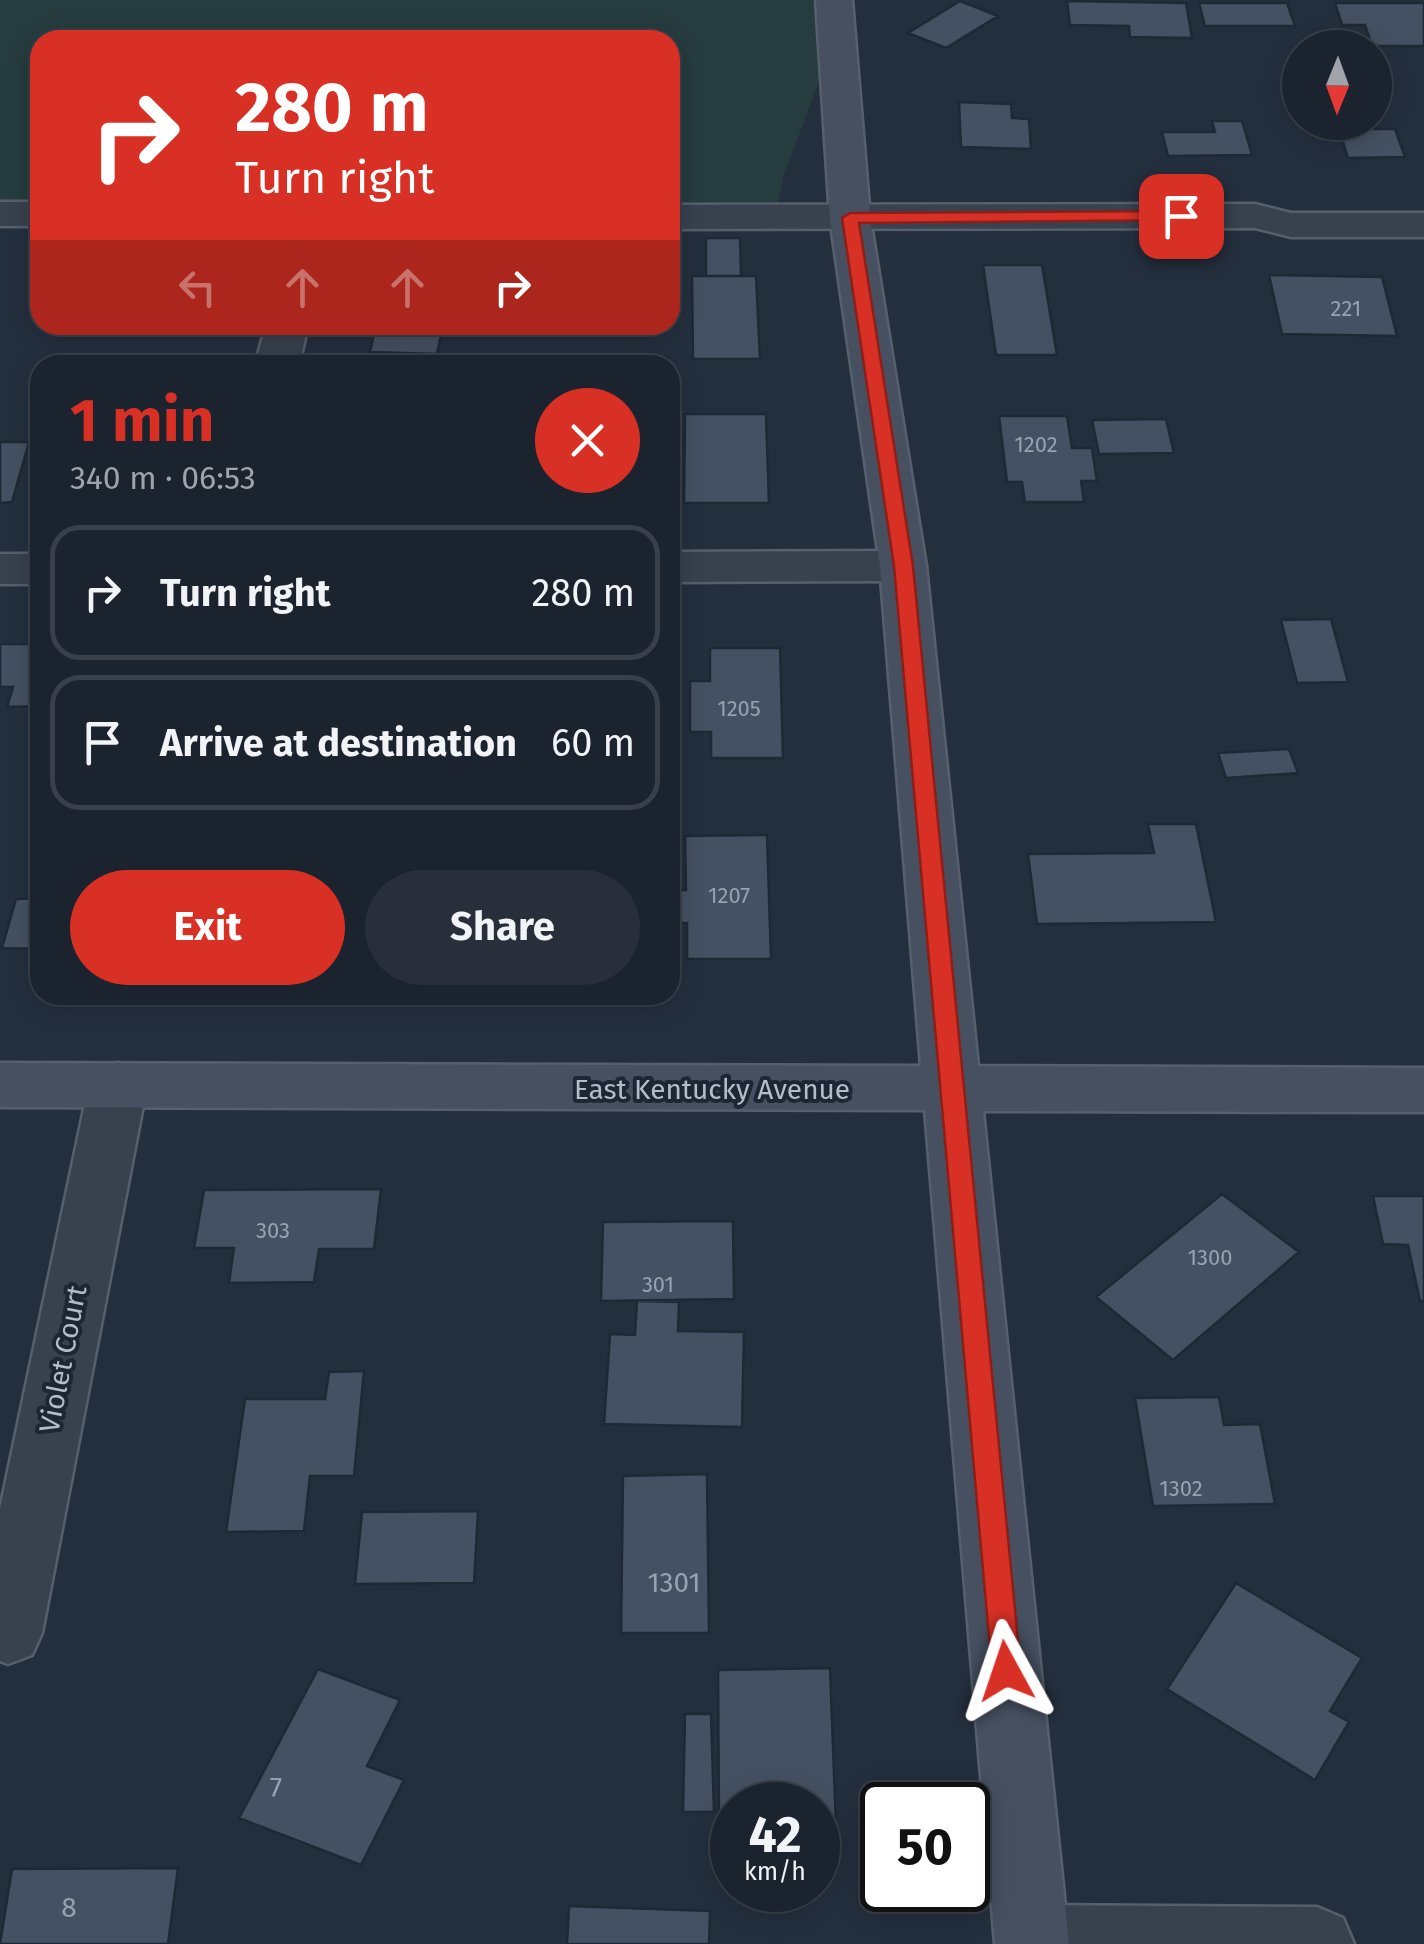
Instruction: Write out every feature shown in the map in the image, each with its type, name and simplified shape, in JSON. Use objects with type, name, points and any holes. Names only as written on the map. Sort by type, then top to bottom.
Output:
[{"type":"main road","points":[[834,0],[850,218],[903,566],[1032,1943]]},
{"type":"main road","name":"East Kentucky Avenue","points":[[0,1085],[1424,1090]]},
{"type":"street","points":[[1255,216],[1282,203],[1424,202]]},
{"type":"street","points":[[0,214],[30,214]]},
{"type":"street","points":[[680,216],[1255,216],[1291,225],[1424,225]]},
{"type":"street","points":[[680,567],[903,566]]},
{"type":"street","points":[[0,569],[30,569]]},
{"type":"street","name":"Violet Court","points":[[8,1634],[118,1085]]},
{"type":"street","points":[[1032,1943],[1318,1944]]},
{"type":"green space","points":[[0,0],[817,0],[822,73],[783,178],[777,206],[680,205],[680,30],[30,30],[30,202],[0,202]]},
{"type":"building","points":[[960,1],[998,16],[946,48],[908,33]]},
{"type":"building","points":[[1067,1],[1186,3],[1192,38],[1130,37],[1129,26],[1070,25]]},
{"type":"building","points":[[1199,3],[1287,3],[1295,26],[1205,26]]},
{"type":"building","points":[[1335,3],[1424,3],[1424,46],[1392,46],[1392,30],[1342,25]]},
{"type":"building","points":[[959,102],[1011,104],[1012,118],[1029,119],[1031,149],[961,147]]},
{"type":"building","points":[[1212,121],[1242,121],[1252,155],[1168,156],[1162,132],[1215,132]]},
{"type":"building","points":[[1392,129],[1405,157],[1348,158],[1342,140],[1392,140]]},
{"type":"building","points":[[706,238],[740,238],[741,276],[706,276]]},
{"type":"building","points":[[983,265],[1042,265],[1057,355],[996,355]]},
{"type":"building","points":[[1269,275],[1382,277],[1397,336],[1282,334]]},
{"type":"building","points":[[692,276],[756,276],[760,359],[693,359]]},
{"type":"building","points":[[374,335],[441,335],[437,354],[370,352]]},
{"type":"building","points":[[685,414],[766,414],[769,503],[684,503]]},
{"type":"building","points":[[999,416],[1067,416],[1072,448],[1092,448],[1097,481],[1081,481],[1084,502],[1025,502],[1022,482],[1007,482]]},
{"type":"building","points":[[1166,419],[1174,453],[1099,454],[1092,420]]},
{"type":"building","points":[[0,442],[29,442],[12,502],[0,503]]},
{"type":"building","points":[[1331,619],[1348,682],[1297,683],[1281,620]]},
{"type":"building","points":[[0,644],[30,644],[30,706],[7,707],[13,687],[0,687]]},
{"type":"building","points":[[710,648],[780,648],[783,758],[711,758],[711,732],[690,732],[690,681],[710,681]]},
{"type":"building","points":[[1289,749],[1298,773],[1226,778],[1218,753]]},
{"type":"building","points":[[1148,824],[1196,824],[1216,922],[1037,924],[1028,854],[1154,853]]},
{"type":"building","points":[[767,835],[771,959],[687,959],[687,923],[680,923],[680,890],[686,890],[685,836]]},
{"type":"building","points":[[30,898],[30,949],[2,948],[16,899]]},
{"type":"building","points":[[381,1189],[374,1249],[319,1249],[314,1282],[229,1283],[234,1248],[194,1248],[204,1190]]},
{"type":"building","points":[[1222,1194],[1299,1252],[1173,1360],[1096,1297]]},
{"type":"building","points":[[1373,1196],[1424,1196],[1424,1301],[1420,1301],[1408,1245],[1383,1244]]},
{"type":"building","points":[[733,1221],[734,1299],[601,1301],[603,1222]]},
{"type":"building","points":[[637,1301],[679,1302],[678,1331],[744,1332],[742,1427],[604,1424],[610,1334],[635,1335]]},
{"type":"building","points":[[364,1371],[354,1476],[310,1476],[304,1531],[226,1532],[245,1399],[325,1399],[329,1372]]},
{"type":"building","points":[[1219,1397],[1224,1425],[1260,1424],[1275,1504],[1153,1506],[1135,1398]]},
{"type":"building","points":[[707,1474],[709,1633],[621,1633],[623,1476]]},
{"type":"building","points":[[478,1511],[474,1583],[355,1584],[362,1512]]},
{"type":"building","points":[[1236,1583],[1362,1658],[1330,1711],[1349,1722],[1315,1780],[1167,1689]]},
{"type":"building","points":[[830,1668],[834,1782],[719,1782],[718,1670]]},
{"type":"building","points":[[318,1669],[400,1700],[367,1766],[404,1780],[361,1865],[239,1818]]},
{"type":"building","points":[[685,1714],[711,1714],[710,1812],[683,1812]]},
{"type":"building","points":[[178,1868],[168,1944],[0,1944],[12,1869]]},
{"type":"building","points":[[569,1906],[710,1911],[709,1944],[567,1944]]},
{"type":"route","points":[[1006,1671],[903,566],[850,218],[1181,216]]}]
